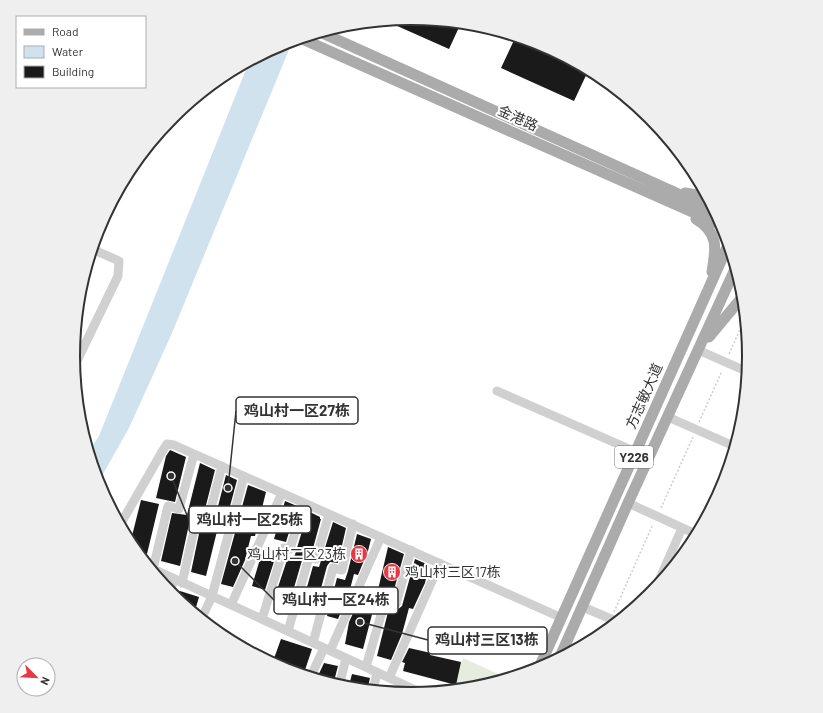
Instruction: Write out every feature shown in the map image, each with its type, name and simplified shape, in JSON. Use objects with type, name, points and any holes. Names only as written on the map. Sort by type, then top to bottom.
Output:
[{"type":"main road","name":"金港路","points":[[328,36],[670,197],[714,220]]},
{"type":"main road","name":"金港路","points":[[309,42],[670,197],[708,209]]},
{"type":"main road","points":[[670,197],[702,197]]},
{"type":"main road","points":[[670,197],[704,223],[712,232],[715,242],[715,255],[708,291]]},
{"type":"main road","name":"方志敏大道","points":[[542,661],[725,251]]},
{"type":"main road","name":"Y226","points":[[563,651],[733,274]]},
{"type":"main road","points":[[698,350],[738,302]]},
{"type":"street","points":[[80,354],[118,276],[119,261],[98,251]]},
{"type":"street","points":[[698,350],[742,369]]},
{"type":"street","points":[[497,391],[636,452]]},
{"type":"street","points":[[668,417],[731,445]]},
{"type":"street","points":[[123,520],[162,450],[167,444],[174,445],[562,618]]},
{"type":"street","points":[[152,563],[168,506],[179,508],[194,454]]},
{"type":"street","points":[[174,587],[178,581],[197,517],[208,520],[222,466]]},
{"type":"street","points":[[204,614],[212,596],[244,476]]},
{"type":"street","points":[[231,605],[282,493]]},
{"type":"street","points":[[262,620],[284,548],[290,549],[304,503]]},
{"type":"street","points":[[628,504],[692,533]]},
{"type":"street","points":[[288,631],[310,557],[316,559],[329,514]]},
{"type":"street","points":[[313,643],[333,568],[342,570],[353,524]]},
{"type":"street","points":[[662,574],[682,528]]},
{"type":"street","points":[[313,673],[327,649],[381,537]]},
{"type":"street","points":[[366,667],[385,601],[396,604],[411,550]]},
{"type":"street","points":[[390,678],[440,563]]},
{"type":"street","points":[[160,572],[378,672],[403,688]]},
{"type":"street","points":[[583,607],[612,620]]},
{"type":"street","points":[[341,680],[346,658]]},
{"type":"street","points":[[374,686],[378,672]]},
{"type":"path","points":[[617,616],[657,516],[741,327]]},
{"type":"shaded area","points":[[463,658],[501,676],[476,682],[451,685]]},
{"type":"water","points":[[290,48],[172,333],[129,428],[102,475],[92,446],[99,436],[246,69]]},
{"type":"building","points":[[412,25],[458,28],[449,49],[397,26]]},
{"type":"building","points":[[513,41],[558,59],[586,75],[574,101],[501,68]]},
{"type":"building","points":[[170,450],[186,457],[175,502],[156,498],[166,456]]},
{"type":"building","points":[[200,463],[215,470],[204,513],[196,511],[191,515],[180,566],[161,561],[172,513],[187,515]]},
{"type":"building","points":[[226,475],[237,480],[225,525],[219,523],[206,576],[191,572],[201,524],[209,526],[214,522]]},
{"type":"building","points":[[248,485],[266,492],[255,536],[251,536],[245,560],[233,587],[221,584]]},
{"type":"building","points":[[141,500],[159,504],[147,554],[132,535]]},
{"type":"building","points":[[285,501],[297,506],[286,542],[274,539]]},
{"type":"building","points":[[308,511],[321,519],[312,552],[305,550],[291,598],[276,593],[288,557],[294,558]]},
{"type":"building","points":[[333,522],[346,528],[338,563],[330,562],[327,566],[316,607],[303,604],[313,566],[319,567]]},
{"type":"building","points":[[357,534],[371,539],[368,551],[358,575],[354,574],[349,593],[338,619],[327,616],[337,578],[345,580]]},
{"type":"building","name":"鸡山村三区17栋","points":[[388,547],[404,554],[392,597],[377,594]]},
{"type":"building","points":[[263,549],[277,552],[265,590],[252,586]]},
{"type":"building","points":[[415,559],[429,565],[425,583],[413,609],[409,608],[402,634],[391,660],[377,656],[389,608],[397,610],[402,606]]},
{"type":"building","points":[[180,591],[199,597],[196,608],[193,606],[180,593]]},
{"type":"building","points":[[361,596],[376,599],[363,649],[345,644],[349,622]]},
{"type":"building","points":[[281,639],[312,649],[305,670],[274,658]]},
{"type":"building","points":[[409,648],[431,653],[430,655],[461,662],[456,685],[403,671],[405,663],[402,662]]},
{"type":"building","points":[[324,663],[338,666],[335,679],[319,675]]},
{"type":"building","points":[[352,674],[370,678],[368,685],[350,682]]},
{"type":"place","name":"鸡山村一区25栋","points":[[171,476]]},
{"type":"place","name":"鸡山村一区27栋","points":[[228,488]]},
{"type":"place","name":"鸡山村二区23栋","points":[[359,554]]},
{"type":"place","name":"鸡山村一区24栋","points":[[235,561]]},
{"type":"place","name":"鸡山村三区17栋","points":[[392,572]]},
{"type":"place","name":"鸡山村三区13栋","points":[[360,622]]}]
